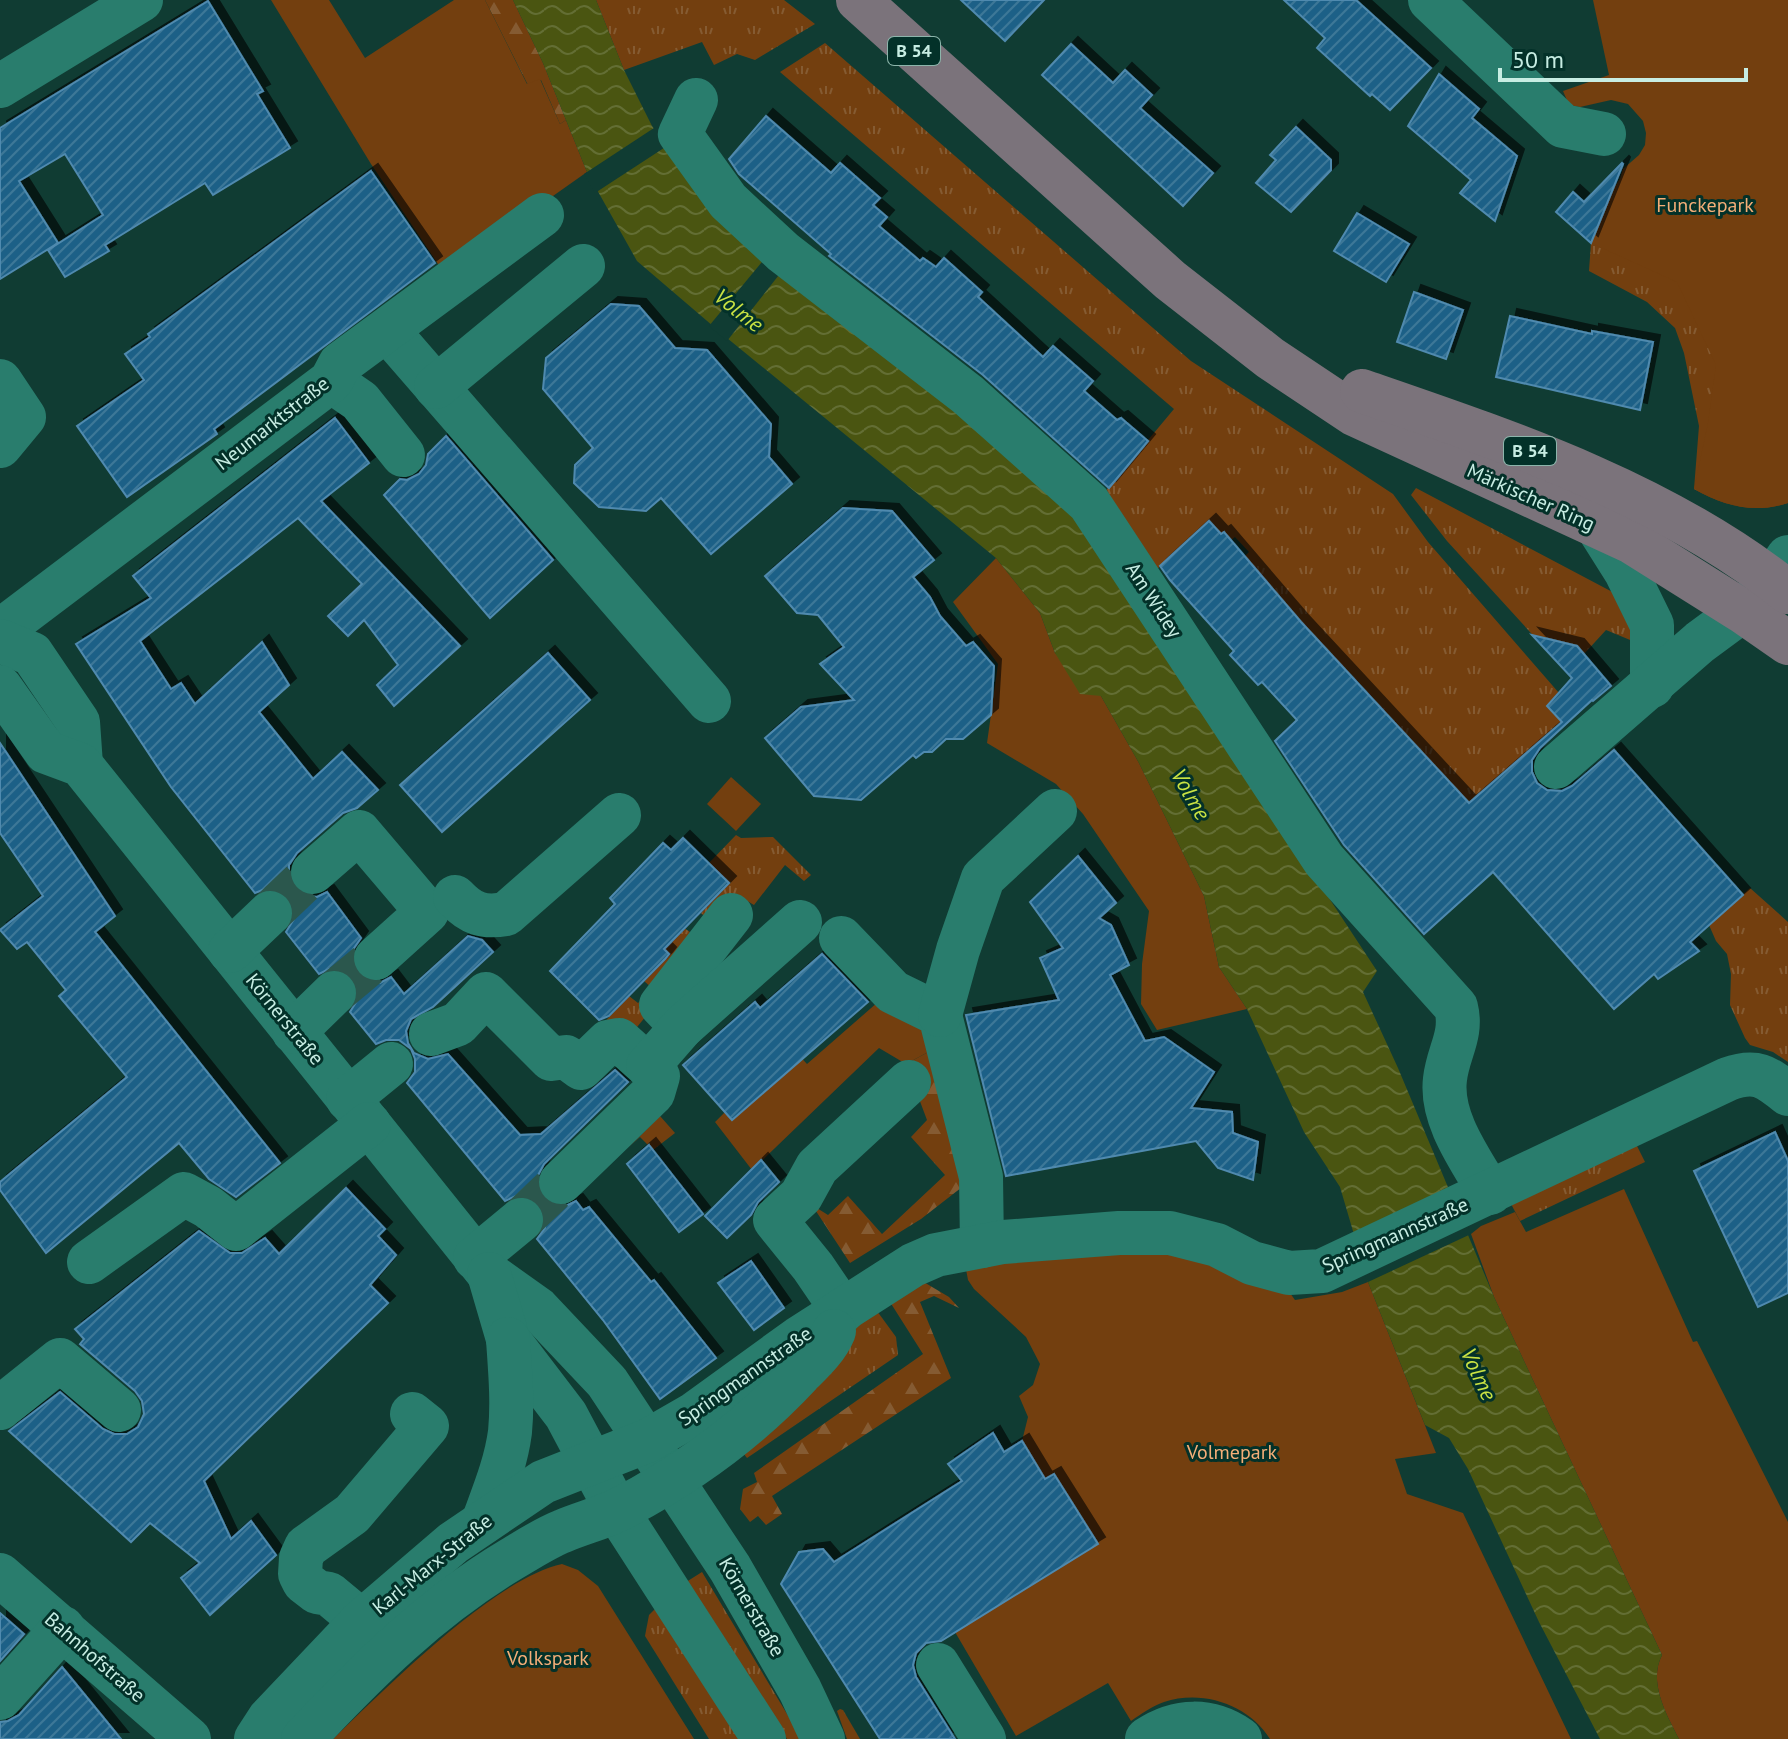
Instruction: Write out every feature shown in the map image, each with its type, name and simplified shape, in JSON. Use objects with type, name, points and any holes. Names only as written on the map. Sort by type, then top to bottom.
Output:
[{"type":"main road","name":"Märkischer Ring","points":[[858,0],[1158,269],[1270,358],[1354,414],[1632,542],[1788,643]]},
{"type":"main road","name":"Märkischer Ring","points":[[1270,358],[1547,458],[1692,526],[1784,576]]},
{"type":"street","points":[[0,86],[141,0]]},
{"type":"street","points":[[1430,0],[1563,126],[1604,134]]},
{"type":"street","name":"Am Widey","points":[[696,100],[680,134],[728,201],[783,252],[968,395],[1089,503],[1324,860],[1456,1007],[1460,1023],[1444,1080],[1447,1110],[1474,1200]]},
{"type":"street","name":"Neumarktstraße","points":[[0,631],[331,381],[340,364],[542,215]]},
{"type":"street","points":[[436,387],[583,266]]},
{"type":"street","points":[[387,330],[709,701]]},
{"type":"street","points":[[0,381],[24,417],[0,446]]},
{"type":"street","points":[[331,381],[360,401],[403,455]]},
{"type":"street","points":[[1597,526],[1626,572],[1652,625],[1652,686]]},
{"type":"street","points":[[1556,767],[1700,642],[1784,576]]},
{"type":"street","points":[[0,641],[32,654],[78,722],[81,765]]},
{"type":"street","name":"Körnerstraße","points":[[0,687],[46,752],[81,765],[482,1266],[538,1309],[607,1382],[730,1568],[800,1690],[823,1739]]},
{"type":"street","points":[[982,1246],[981,1177],[940,1015],[983,878],[1055,811]]},
{"type":"street","points":[[455,897],[469,911],[488,917],[506,914],[619,815]]},
{"type":"street","points":[[313,872],[359,832],[427,912],[376,958]]},
{"type":"street","points":[[230,951],[270,913]]},
{"type":"street","points":[[682,1027],[661,1005],[731,915]]},
{"type":"street","points":[[648,1066],[682,1027],[800,922]]},
{"type":"street","points":[[841,938],[893,992],[940,1015]]},
{"type":"street","points":[[294,1032],[334,993]]},
{"type":"street","points":[[431,1034],[458,1024],[486,994],[551,1059],[566,1057],[581,1068],[608,1042],[619,1040],[658,1076],[653,1093],[561,1182]]},
{"type":"street","points":[[89,1262],[184,1194],[208,1207],[236,1229],[358,1111],[391,1064]]},
{"type":"street","name":"Springmannstraße","points":[[647,1441],[694,1414],[799,1338],[913,1265],[936,1255],[982,1246],[1119,1233],[1170,1233],[1217,1245],[1252,1263],[1289,1273],[1322,1271],[1741,1075],[1750,1073],[1767,1078],[1788,1094]]},
{"type":"street","points":[[843,1311],[775,1220],[801,1196],[817,1167],[909,1082]]},
{"type":"street","points":[[482,1266],[521,1220]]},
{"type":"street","name":"Körnerstraße","points":[[482,1266],[508,1339],[566,1415],[617,1511],[764,1739]]},
{"type":"street","name":"Springmannstraße","points":[[673,1479],[717,1449],[774,1402],[831,1338],[843,1311]]},
{"type":"street","points":[[483,1522],[503,1464],[509,1434],[512,1410],[508,1339]]},
{"type":"street","points":[[0,1408],[60,1360],[119,1410]]},
{"type":"street","points":[[362,1621],[304,1582],[300,1574],[301,1558],[306,1547],[352,1514],[427,1426],[412,1414]]},
{"type":"street","name":"Karl-Marx-Straße","points":[[256,1739],[269,1719],[362,1621],[453,1543],[543,1482],[647,1441]]},
{"type":"street","points":[[617,1511],[673,1479]]},
{"type":"street","name":"Karl-Marx-Straße","points":[[362,1621],[462,1591],[509,1560],[561,1532],[617,1511]]},
{"type":"street","name":"Bahnhofstraße","points":[[0,1575],[189,1739]]},
{"type":"street","name":"Karl-Marx-Straße","points":[[303,1739],[372,1666],[362,1621]]},
{"type":"street","points":[[0,1698],[63,1628]]},
{"type":"street","points":[[938,1665],[984,1739]]},
{"type":"street","points":[[1147,1739],[1176,1724],[1197,1723],[1218,1727],[1240,1739]]},
{"type":"green space","points":[[271,0],[329,0],[365,58],[454,0],[485,0],[527,84],[540,79],[560,124],[566,120],[587,172],[444,273],[371,164]]},
{"type":"green space","points":[[485,0],[513,0],[566,120],[560,124],[541,80],[528,85]]},
{"type":"green space","points":[[596,0],[784,0],[815,24],[755,60],[737,54],[714,65],[702,42],[624,70]]},
{"type":"green space","name":"Funckepark","points":[[1593,0],[1788,0],[1788,503],[1751,508],[1717,500],[1694,489],[1716,365],[1677,282],[1591,243],[1604,211],[1600,207],[1620,179],[1623,169],[1639,155],[1645,145],[1646,133],[1643,121],[1628,104],[1611,100],[1580,107],[1569,105],[1563,91],[1609,75]]},
{"type":"green space","points":[[825,43],[1191,361],[1393,494],[1428,542],[1559,693],[1562,722],[1469,803],[1350,673],[1346,676],[1241,560],[1249,552],[1235,537],[1231,540],[1209,522],[1155,571],[1102,495],[1174,409],[780,72]]},
{"type":"green space","points":[[1683,202],[1788,503],[1751,508],[1717,500],[1694,489],[1699,426],[1684,353],[1675,328],[1647,302],[1589,271],[1591,243],[1604,211]]},
{"type":"green space","points":[[1416,488],[1620,596],[1635,642],[1606,630],[1584,654],[1577,646],[1556,641],[1551,655],[1447,541],[1411,495]]},
{"type":"green space","points":[[996,558],[1040,613],[1055,653],[1101,696],[1139,763],[1204,896],[1219,967],[1247,1009],[1157,1030],[1141,1004],[1142,964],[1149,911],[1083,814],[1056,784],[987,743],[998,664],[953,602]]},
{"type":"green space","points":[[731,777],[761,804],[736,831],[707,804]]},
{"type":"green space","points":[[736,835],[741,838],[773,837],[811,875],[804,881],[785,865],[754,905],[739,896],[708,920],[701,913],[729,883],[709,863]]},
{"type":"green space","points":[[1750,888],[1788,922],[1788,1062],[1773,1052],[1750,1045],[1745,1038],[1730,1005],[1731,974],[1727,954],[1716,941],[1709,925]]},
{"type":"green space","points":[[684,928],[693,934],[652,988],[644,981],[669,955],[664,949]]},
{"type":"green space","points":[[629,996],[638,1003],[644,997],[646,1016],[633,1032],[594,1033]]},
{"type":"green space","points":[[878,1002],[920,1024],[932,1050],[906,1064],[879,1048],[752,1170],[715,1122],[725,1112],[732,1120],[788,1071],[795,1051],[807,1064]]},
{"type":"green space","points":[[932,1050],[966,1184],[921,1219],[850,1263],[812,1205],[828,1215],[848,1196],[882,1234],[945,1175],[911,1137],[927,1120],[906,1064]]},
{"type":"green space","points":[[660,1116],[675,1133],[653,1150],[640,1137],[630,1146]]},
{"type":"green space","points":[[1634,1140],[1645,1162],[1520,1221],[1509,1200]]},
{"type":"green space","points":[[1624,1189],[1693,1342],[1697,1341],[1788,1522],[1788,1739],[1679,1739],[1660,1698],[1657,1676],[1662,1655],[1494,1297],[1471,1234],[1481,1226],[1515,1212],[1526,1232]]},
{"type":"green space","name":"Volmepark","points":[[1164,1246],[1285,1286],[1295,1300],[1342,1292],[1368,1282],[1436,1453],[1395,1459],[1407,1494],[1463,1513],[1571,1739],[1270,1739],[1261,1727],[1238,1709],[1209,1699],[1179,1698],[1164,1702],[1131,1721],[1108,1683],[1016,1736],[955,1632],[1097,1544],[1054,1474],[1045,1479],[1022,1441],[1028,1417],[1019,1396],[1033,1385],[1040,1364],[1026,1337],[974,1289],[968,1280],[965,1264]]},
{"type":"green space","points":[[922,1281],[949,1297],[959,1308],[934,1296],[920,1302],[951,1378],[772,1496],[782,1514],[766,1525],[758,1516],[750,1522],[740,1509],[743,1489],[757,1482],[754,1473],[923,1354],[890,1302]]},
{"type":"green space","points":[[877,1311],[896,1337],[898,1355],[747,1458],[737,1445],[854,1328]]},
{"type":"green space","name":"Volkspark","points":[[562,1564],[578,1570],[598,1586],[694,1739],[333,1739],[410,1666],[474,1613],[505,1590]]},
{"type":"green space","points":[[702,1572],[802,1739],[787,1739],[683,1584]]},
{"type":"green space","points":[[657,1607],[743,1739],[709,1739],[645,1636],[649,1615]]},
{"type":"green space","points":[[840,1709],[860,1739],[847,1739],[837,1711]]},
{"type":"water","name":"Volme","points":[[513,0],[596,0],[624,70],[652,126],[684,170],[1073,509],[1377,971],[1363,992],[1494,1297],[1662,1655],[1657,1676],[1660,1698],[1679,1739],[1600,1739],[1539,1622],[1468,1469],[1449,1438],[1425,1425],[1368,1282],[1340,1187],[1304,1132],[1247,1009],[1219,967],[1204,896],[1139,763],[1101,696],[1080,694],[1055,653],[1040,613],[996,558],[637,261],[587,172],[543,63]]},
{"type":"pier","points":[[657,126],[670,144],[595,193],[584,174]]},
{"type":"pier","points":[[766,257],[782,271],[727,341],[709,326]]},
{"type":"pier","points":[[1453,1192],[1471,1234],[1368,1282],[1357,1256]]},
{"type":"building","points":[[961,0],[1044,0],[1005,41]]},
{"type":"building","points":[[1284,0],[1356,0],[1431,68],[1390,110],[1317,48],[1325,38]]},
{"type":"building","points":[[208,1],[263,91],[257,94],[290,148],[213,195],[205,183],[105,245],[109,251],[65,277],[48,250],[103,215],[65,154],[19,181],[58,243],[0,279],[0,128]]},
{"type":"building","points":[[1071,44],[1113,83],[1125,70],[1152,95],[1140,108],[1213,173],[1183,206],[1042,75]]},
{"type":"building","points":[[1439,74],[1479,109],[1472,118],[1517,156],[1495,221],[1460,193],[1471,180],[1408,126]]},
{"type":"building","points":[[766,116],[831,173],[840,163],[880,198],[873,205],[887,217],[879,226],[920,261],[923,258],[936,267],[944,258],[982,292],[978,297],[1043,357],[1053,346],[1093,381],[1084,391],[1117,420],[1121,418],[1148,441],[1109,488],[983,375],[829,256],[831,254],[739,174],[729,159]]},
{"type":"building","points":[[1296,127],[1331,160],[1331,170],[1291,212],[1256,183],[1276,160],[1270,155]]},
{"type":"building","points":[[1622,163],[1591,243],[1556,212],[1573,192],[1584,202]]},
{"type":"building","points":[[371,171],[435,263],[214,429],[217,434],[127,497],[77,426],[144,380],[125,354]]},
{"type":"building","points":[[1357,213],[1409,244],[1386,282],[1334,251]]},
{"type":"building","points":[[1414,292],[1463,310],[1446,359],[1397,342]]},
{"type":"building","points":[[611,304],[639,306],[675,348],[707,350],[771,424],[769,457],[792,484],[711,554],[661,498],[646,511],[599,507],[574,483],[575,465],[593,448],[543,389],[546,358]]},
{"type":"building","points":[[1510,316],[1592,334],[1592,331],[1653,342],[1640,410],[1496,377]]},
{"type":"building","points":[[335,418],[369,463],[321,501],[460,646],[394,706],[377,685],[398,665],[364,620],[348,636],[328,616],[362,584],[298,518],[140,641],[171,689],[181,683],[195,704],[262,642],[289,685],[259,712],[313,779],[342,752],[378,790],[357,808],[343,813],[297,853],[289,865],[289,878],[295,889],[306,896],[317,897],[327,892],[361,938],[352,951],[352,964],[358,975],[369,982],[380,983],[391,977],[404,994],[468,936],[482,940],[493,952],[433,1007],[411,1019],[406,1031],[414,1053],[428,1059],[448,1054],[520,1135],[541,1134],[615,1070],[628,1082],[544,1164],[537,1177],[516,1196],[505,1201],[407,1083],[415,1072],[411,1049],[399,1040],[376,1044],[350,1012],[358,999],[358,986],[352,976],[340,969],[329,969],[319,974],[286,932],[294,919],[294,906],[289,896],[276,889],[255,893],[171,787],[76,644],[151,598],[133,576]]},
{"type":"building","points":[[446,436],[553,560],[490,618],[384,495],[400,479],[407,480],[419,474],[426,465],[428,454]]},
{"type":"building","points":[[843,508],[892,511],[934,560],[913,577],[966,646],[973,642],[994,666],[991,715],[963,739],[946,739],[932,752],[924,752],[916,758],[913,755],[861,800],[814,796],[765,738],[801,707],[854,700],[820,664],[844,647],[818,615],[797,613],[765,576]]},
{"type":"building","points":[[1209,521],[1221,534],[1224,532],[1301,622],[1469,803],[1562,722],[1547,706],[1572,678],[1532,635],[1577,646],[1611,686],[1540,748],[1532,760],[1532,772],[1537,783],[1547,790],[1562,791],[1614,750],[1743,895],[1690,942],[1699,951],[1658,979],[1654,974],[1614,1009],[1493,872],[1424,934],[1344,845],[1275,741],[1297,720],[1262,682],[1258,685],[1230,655],[1234,651],[1160,566]]},
{"type":"building","points":[[548,653],[590,700],[442,832],[400,785]]},
{"type":"building","points":[[0,743],[115,916],[95,932],[280,1163],[236,1197],[209,1179],[179,1143],[46,1253],[0,1190],[0,1182],[127,1077],[59,996],[66,990],[27,942],[17,949],[0,930],[43,896],[0,833]]},
{"type":"building","points":[[683,838],[729,883],[664,949],[669,954],[665,959],[609,1016],[599,1020],[550,971],[615,904],[610,898],[663,843],[671,850]]},
{"type":"building","points":[[1078,856],[1116,903],[1099,918],[1111,925],[1129,965],[1110,975],[1145,1041],[1164,1037],[1214,1072],[1191,1108],[1232,1112],[1233,1133],[1258,1142],[1253,1180],[1218,1168],[1196,1141],[1006,1176],[966,1015],[1059,1000],[1040,958],[1063,948],[1030,902]]},
{"type":"building","points":[[822,954],[868,1002],[732,1120],[683,1065],[755,1002],[760,1008]]},
{"type":"building","points":[[1775,1132],[1788,1161],[1788,1293],[1758,1307],[1694,1171]]},
{"type":"building","points":[[649,1145],[703,1214],[679,1232],[627,1164]]},
{"type":"building","points":[[761,1160],[779,1182],[727,1238],[705,1216]]},
{"type":"building","points":[[346,1188],[385,1229],[378,1236],[396,1255],[370,1285],[388,1303],[204,1481],[231,1539],[251,1521],[276,1555],[210,1615],[181,1578],[200,1563],[150,1523],[131,1542],[9,1431],[60,1392],[103,1429],[114,1434],[127,1434],[138,1427],[144,1414],[142,1401],[135,1391],[80,1344],[84,1339],[75,1329],[199,1231],[230,1253],[242,1253],[265,1238],[279,1254]]},
{"type":"building","points":[[576,1201],[583,1210],[589,1207],[651,1282],[654,1280],[716,1358],[660,1399],[603,1320],[537,1239],[545,1228],[546,1217],[542,1208],[550,1204],[566,1206]]},
{"type":"building","points":[[751,1261],[784,1308],[754,1330],[718,1283]]},
{"type":"building","points":[[993,1433],[1004,1452],[1022,1441],[1045,1479],[1054,1474],[1098,1544],[941,1641],[926,1643],[916,1653],[913,1665],[916,1677],[955,1739],[880,1739],[781,1584],[799,1552],[823,1549],[834,1562],[962,1481],[948,1464]]},
{"type":"building","points":[[0,1613],[24,1634],[0,1661]]},
{"type":"building","points":[[62,1667],[121,1739],[0,1739],[0,1722],[19,1715]]},
{"type":"tunnel","points":[[270,913],[313,872]]},
{"type":"tunnel","points":[[334,993],[376,958]]},
{"type":"tunnel","points":[[521,1220],[561,1182]]}]
